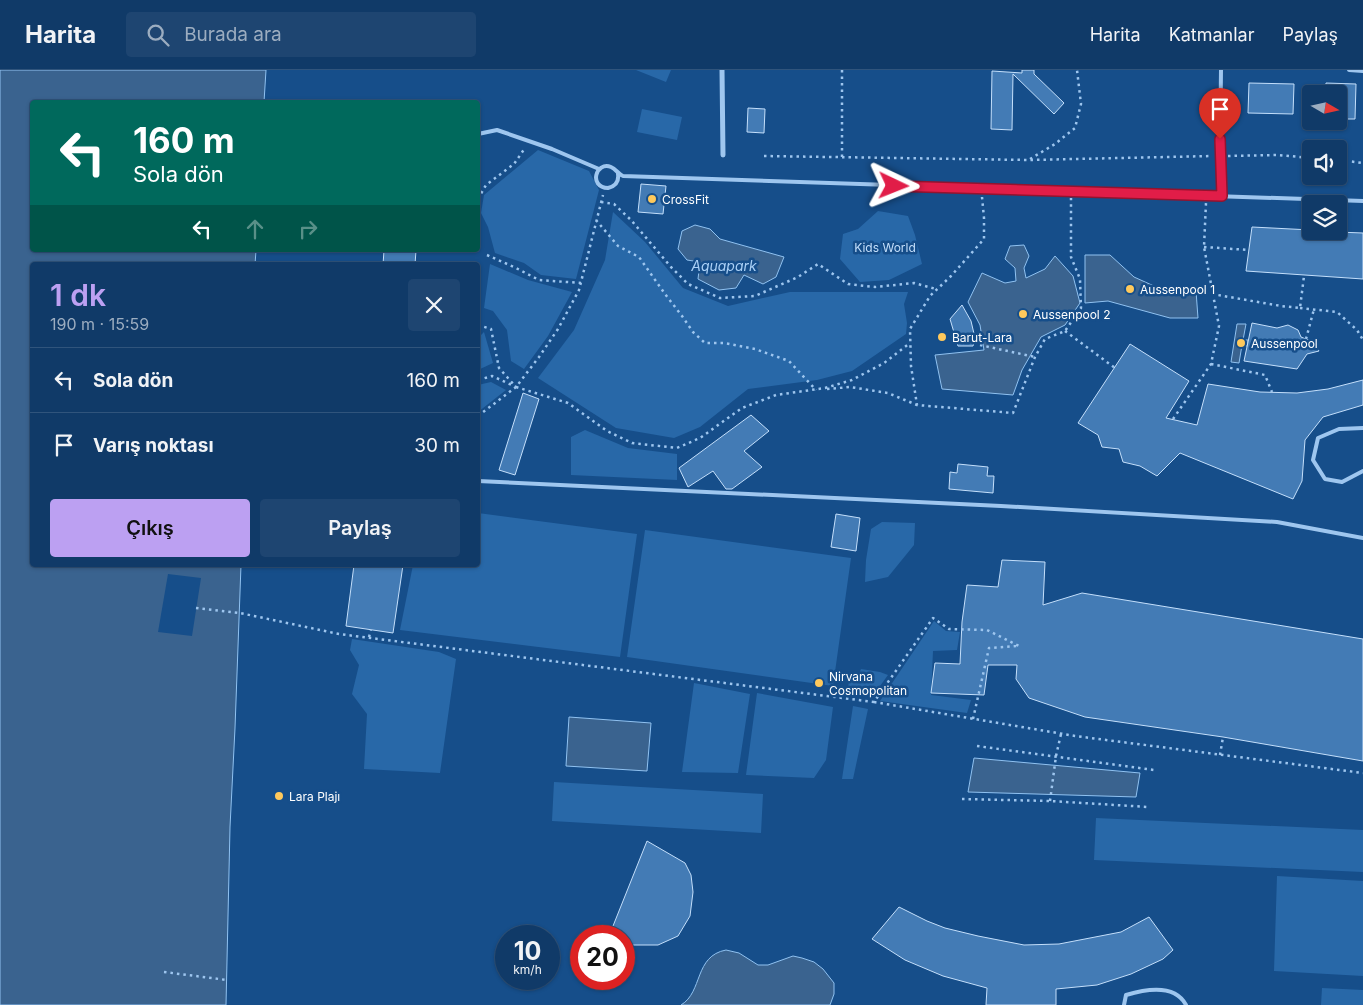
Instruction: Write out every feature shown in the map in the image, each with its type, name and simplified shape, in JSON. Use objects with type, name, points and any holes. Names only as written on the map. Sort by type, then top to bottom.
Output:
[{"type":"street","points":[[722,70],[723,155]]},
{"type":"lane","points":[[1221,70],[1220,156],[1222,196]]},
{"type":"lane","points":[[1349,70],[1363,71]]},
{"type":"lane","points":[[480,134],[497,130],[530,141],[599,169]]},
{"type":"lane","points":[[618,174],[615,185],[608,188],[604,188],[596,180],[599,169],[610,166],[618,174],[633,177],[1363,201]]},
{"type":"lane","points":[[1363,428],[1339,428],[1318,438],[1313,460],[1325,478],[1342,482],[1363,471]]},
{"type":"lane","points":[[480,481],[1001,506],[1277,522],[1363,538]]},
{"type":"lane","points":[[1124,1005],[1126,994],[1140,990],[1164,989],[1183,999],[1186,1005]]},
{"type":"path","points":[[842,70],[842,157]]},
{"type":"path","points":[[1029,160],[1056,144],[1074,128],[1081,104],[1077,70]]},
{"type":"path","points":[[480,196],[486,185],[514,164],[530,141]]},
{"type":"path","points":[[764,156],[1029,160],[1278,155],[1302,157]]},
{"type":"path","points":[[1347,161],[1363,163]]},
{"type":"path","points":[[480,414],[516,387],[558,330],[579,290],[604,188]]},
{"type":"path","points":[[917,405],[911,366],[910,328],[930,296],[984,239],[982,195]]},
{"type":"path","points":[[1173,419],[1211,364],[1218,326],[1204,247],[1207,196]]},
{"type":"path","points":[[480,379],[492,376],[516,387],[568,402],[607,431],[632,443],[676,448],[700,438],[742,408],[776,395],[816,390],[850,387],[888,393],[917,405],[1013,413],[1035,357],[1045,339],[1065,331],[1081,308],[1080,280],[1071,257],[1072,198],[1063,198]]},
{"type":"path","points":[[601,202],[614,204],[632,220],[670,267],[688,284],[720,298],[755,296],[798,277],[818,264],[848,284],[875,287],[914,283],[936,290]]},
{"type":"path","points":[[596,220],[618,246],[639,257],[693,332],[705,343],[724,343],[755,348],[789,361],[816,390]]},
{"type":"path","points":[[1204,247],[1249,250]]},
{"type":"path","points":[[487,255],[539,280],[580,283]]},
{"type":"path","points":[[1300,308],[1304,276]]},
{"type":"path","points":[[1212,294],[1281,306],[1337,312],[1357,330],[1363,340]]},
{"type":"path","points":[[1306,339],[1314,310]]},
{"type":"path","points":[[480,326],[491,329],[499,368],[516,387]]},
{"type":"path","points":[[1065,331],[1115,368]]},
{"type":"path","points":[[816,390],[852,380],[884,363],[911,343]]},
{"type":"path","points":[[980,345],[1035,357]]},
{"type":"path","points":[[1211,364],[1265,375],[1272,392]]},
{"type":"path","points":[[196,608],[240,613],[339,634],[874,702],[1060,734],[1363,773]]},
{"type":"path","points":[[874,702],[933,618],[949,629],[987,630],[1019,646],[989,648],[973,719]]},
{"type":"path","points":[[370,630],[370,638]]},
{"type":"path","points":[[1050,801],[1060,734]]},
{"type":"path","points":[[1220,755],[1222,737]]},
{"type":"path","points":[[977,746],[1154,770]]},
{"type":"path","points":[[962,799],[1050,801],[1148,807]]},
{"type":"path","points":[[164,972],[227,980]]},
{"type":"green space","points":[[636,70],[671,70],[666,82]]},
{"type":"green space","points":[[642,109],[682,117],[677,140],[637,132]]},
{"type":"green space","points":[[538,150],[589,171],[599,190],[576,279],[541,275],[524,263],[495,253],[488,227],[481,213],[484,195]]},
{"type":"green space","name":"Kids World","points":[[878,211],[908,216],[922,264],[889,280],[860,282],[840,259],[843,234],[858,229]]},
{"type":"green space","points":[[613,212],[645,242],[683,288],[728,306],[790,292],[908,292],[904,304],[907,323],[906,334],[852,371],[817,380],[748,389],[700,427],[674,438],[616,428],[538,378],[574,330],[605,260]]},
{"type":"green space","points":[[490,264],[528,280],[572,292],[548,336],[524,369],[511,361],[507,330],[493,311],[484,308]]},
{"type":"green space","points":[[484,332],[493,363],[480,369],[480,336]]},
{"type":"green space","points":[[491,382],[506,390],[480,410],[480,385]]},
{"type":"green space","points":[[585,430],[628,448],[677,454],[677,480],[571,475],[571,437]]},
{"type":"green space","points":[[480,513],[637,534],[620,657],[400,630],[413,567],[480,567]]},
{"type":"green space","points":[[882,522],[915,523],[914,545],[888,577],[865,582],[871,529]]},
{"type":"green space","points":[[645,530],[851,558],[833,686],[627,657]]},
{"type":"green space","points":[[934,621],[946,631],[960,632],[957,650],[933,651],[931,695],[971,700],[967,713],[880,701]]},
{"type":"green space","points":[[352,639],[439,652],[456,659],[440,773],[364,769],[367,714],[352,694],[359,665],[350,650]]},
{"type":"green space","points":[[861,669],[888,675],[872,697],[855,695],[848,687],[850,676],[858,676]]},
{"type":"green space","points":[[694,683],[750,694],[738,773],[682,772]]},
{"type":"green space","points":[[757,693],[833,707],[826,760],[814,778],[746,775]]},
{"type":"green space","points":[[853,706],[868,709],[853,779],[842,779]]},
{"type":"green space","points":[[554,782],[763,794],[761,833],[552,821]]},
{"type":"green space","points":[[1096,818],[1363,830],[1363,872],[1094,860]]},
{"type":"green space","points":[[1277,876],[1363,881],[1363,976],[1274,971]]},
{"type":"green space","points":[[1322,988],[1363,990],[1363,1005],[1321,1005]]},
{"type":"water","points":[[0,70],[266,70],[264,100],[30,100],[30,252],[256,252],[255,262],[30,262],[30,567],[241,567],[230,827],[226,1005],[0,1005]]},
{"type":"water","name":"Aquapark","points":[[695,225],[710,229],[720,239],[784,257],[776,277],[763,284],[744,275],[736,288],[719,290],[698,279],[700,262],[687,260],[678,249],[682,231]]},
{"type":"water","name":"Aussenpool 2","points":[[1024,245],[1029,256],[1024,268],[1026,278],[1045,269],[1055,256],[1073,276],[1080,303],[1065,325],[1041,337],[1022,370],[1013,395],[942,389],[935,355],[984,350],[980,325],[968,302],[982,273],[1005,283],[1016,281],[1015,268],[1005,259],[1010,246]]},
{"type":"water","name":"Aussenpool 1","points":[[1085,255],[1110,255],[1134,277],[1154,286],[1196,291],[1198,318],[1170,318],[1108,301],[1085,303]]},
{"type":"water","name":"Aussenpool","points":[[1237,324],[1246,324],[1243,340],[1248,340],[1247,346],[1242,345],[1239,363],[1231,362]]},
{"type":"water","points":[[569,717],[651,723],[647,771],[566,766]]},
{"type":"water","points":[[974,758],[1140,773],[1136,797],[968,792]]},
{"type":"water","points":[[726,950],[739,953],[758,965],[768,965],[793,956],[814,962],[823,969],[834,983],[834,994],[830,1005],[681,1005],[693,992],[709,959]]},
{"type":"pier","points":[[168,574],[201,578],[192,636],[158,632]]},
{"type":"building","points":[[1022,70],[1034,70],[1034,74],[1064,103],[1054,114],[1013,74],[1012,130],[991,129],[992,71],[1022,73]]},
{"type":"building","points":[[1249,83],[1294,84],[1293,114],[1248,113]]},
{"type":"building","points":[[1326,83],[1356,84],[1355,119],[1348,119],[1348,85],[1326,85]]},
{"type":"building","points":[[748,108],[765,109],[764,133],[747,132]]},
{"type":"building","name":"CrossFit","points":[[641,184],[666,186],[663,214],[638,212]]},
{"type":"building","points":[[1252,227],[1302,230],[1302,240],[1347,240],[1347,232],[1363,233],[1363,279],[1246,271]]},
{"type":"building","points":[[384,252],[416,252],[415,262],[383,262]]},
{"type":"building","points":[[962,305],[971,321],[975,338],[973,346],[958,346],[950,319]]},
{"type":"building","points":[[1252,323],[1277,328],[1288,325],[1298,330],[1301,337],[1313,342],[1319,351],[1307,354],[1297,369],[1244,361]]},
{"type":"building","points":[[1130,344],[1189,381],[1166,418],[1197,425],[1208,384],[1260,392],[1297,393],[1328,389],[1363,380],[1363,405],[1323,417],[1305,440],[1302,481],[1293,499],[1180,453],[1157,476],[1140,466],[1123,462],[1119,449],[1102,447],[1098,435],[1078,423]]},
{"type":"building","points":[[523,393],[539,399],[515,475],[499,470]]},
{"type":"building","points":[[751,415],[769,431],[744,451],[762,467],[732,489],[726,489],[713,471],[688,487],[679,468]]},
{"type":"building","points":[[958,464],[988,467],[987,476],[994,476],[993,493],[949,489],[950,472],[957,473]]},
{"type":"building","points":[[836,514],[860,518],[856,551],[831,547]]},
{"type":"building","points":[[1002,560],[1045,562],[1043,605],[1082,593],[1363,639],[1363,761],[1223,737],[1085,717],[1029,698],[1016,679],[1017,665],[988,665],[984,695],[931,693],[935,663],[960,664],[962,622],[967,585],[998,587]]},
{"type":"building","points":[[354,567],[403,567],[393,633],[346,626]]},
{"type":"building","points":[[647,841],[685,863],[691,875],[693,892],[690,916],[678,936],[658,945],[635,945],[635,925],[613,925]]},
{"type":"building","points":[[899,907],[945,928],[1024,945],[1059,944],[1121,932],[1149,917],[1173,950],[1163,959],[1131,974],[1097,985],[1056,989],[1056,1005],[986,1005],[987,988],[943,976],[905,960],[872,939]]},
{"type":"place","name":"CrossFit","points":[[652,199]]},
{"type":"place","name":"Aussenpool 1","points":[[1130,289]]},
{"type":"place","name":"Aussenpool 2","points":[[1023,314]]},
{"type":"place","name":"Barut-Lara","points":[[942,337]]},
{"type":"place","name":"Aussenpool","points":[[1241,343]]},
{"type":"place","name":"Nirvana Cosmopolitan","points":[[819,683]]},
{"type":"place","name":"Lara Plajı","points":[[279,796]]},
{"type":"route","points":[[894,186],[1222,196],[1220,139]]}]
